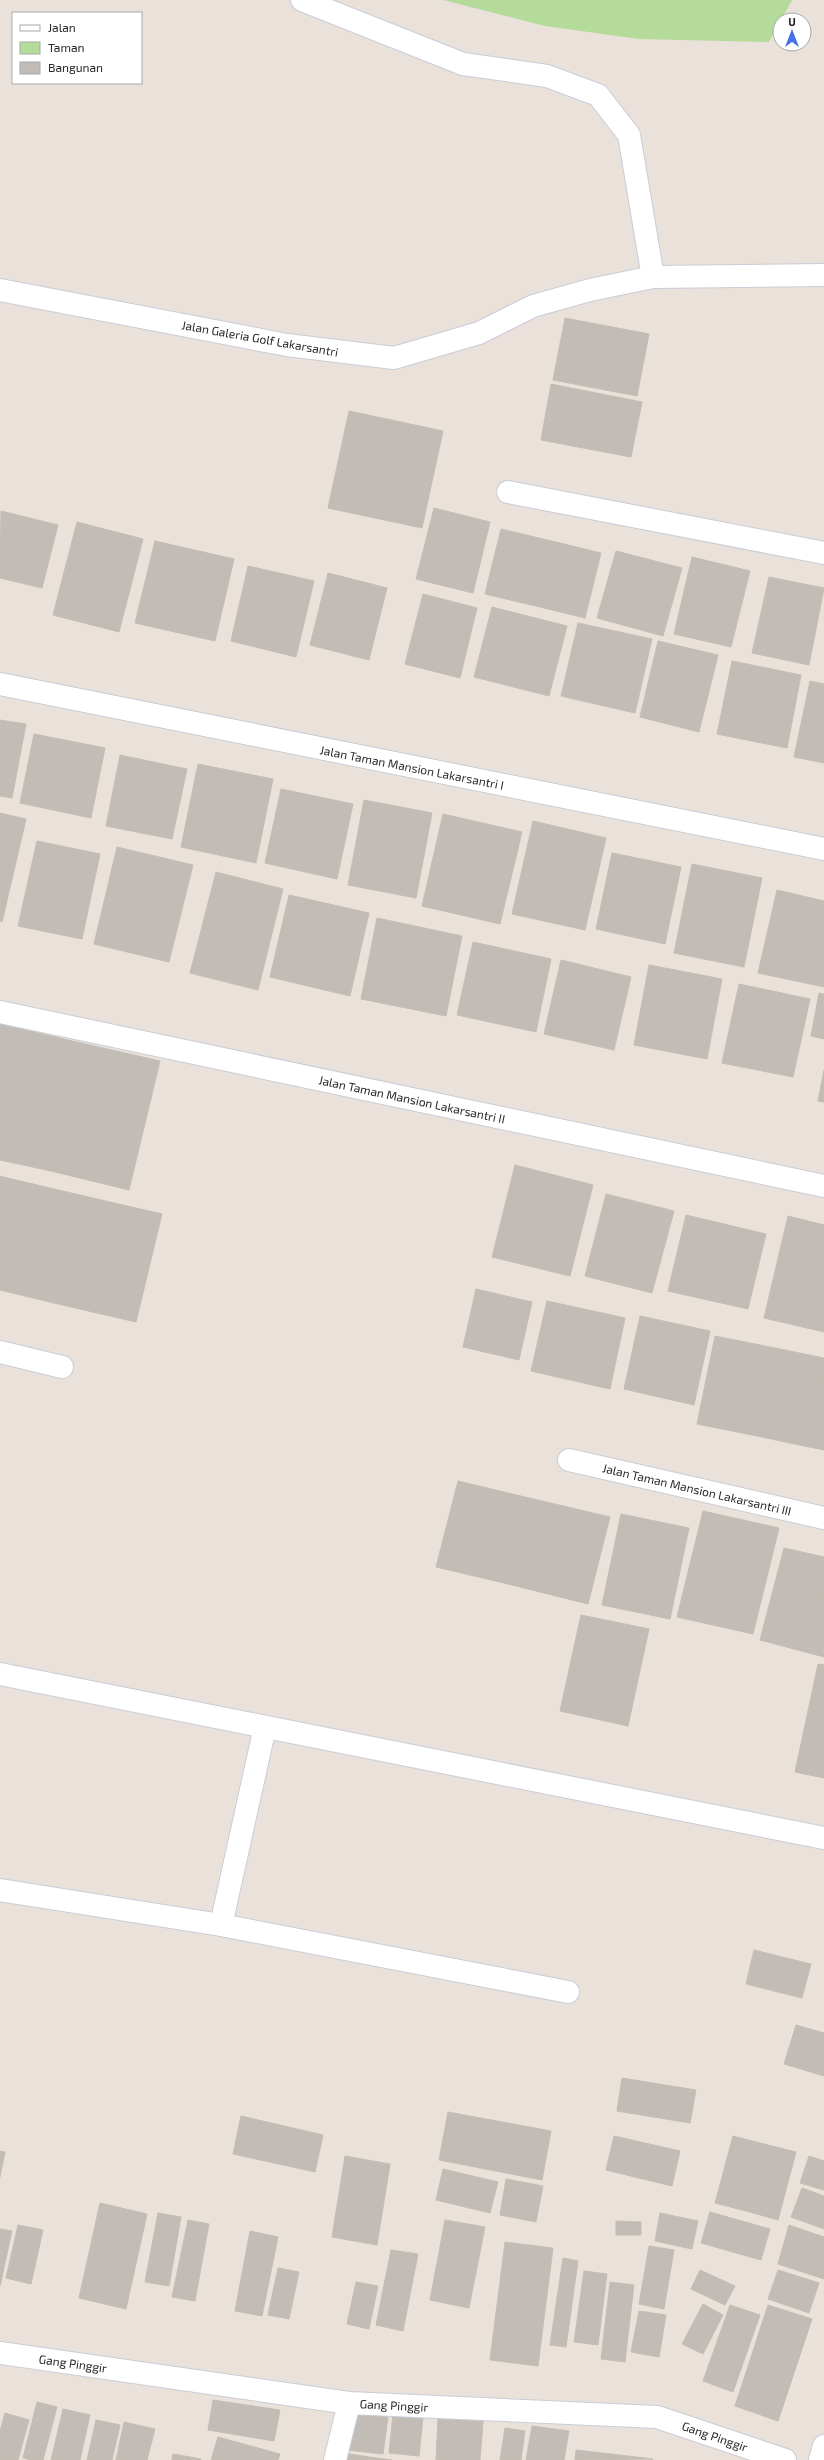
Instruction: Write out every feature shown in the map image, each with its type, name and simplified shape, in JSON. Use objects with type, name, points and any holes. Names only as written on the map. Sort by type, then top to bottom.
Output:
[{"type":"street","points":[[302,0],[463,64],[547,76],[598,95],[629,135],[652,277]]},
{"type":"street","name":"Jalan Galeria Golf Lakarsantri","points":[[0,290],[287,345],[394,358],[479,333],[533,306],[590,290],[652,277],[824,275]]},
{"type":"street","points":[[508,492],[824,553]]},
{"type":"street","name":"Jalan Taman Mansion Lakarsantri I","points":[[0,684],[824,849]]},
{"type":"street","name":"Jalan Taman Mansion Lakarsantri II","points":[[0,1012],[824,1186]]},
{"type":"street","points":[[0,1352],[62,1367]]},
{"type":"street","name":"Jalan Taman Mansion Lakarsantri III","points":[[569,1460],[824,1518]]},
{"type":"street","points":[[0,1674],[824,1838]]},
{"type":"street","points":[[221,1925],[265,1726]]},
{"type":"street","points":[[0,1890],[221,1925],[568,1992]]},
{"type":"street","name":"Gang Pinggir","points":[[0,2353],[349,2403],[657,2417],[785,2460]]},
{"type":"street","points":[[335,2460],[349,2403]]},
{"type":"street","points":[[820,2460],[824,2446]]},
{"type":"green space","points":[[443,0],[792,0],[785,12],[772,12],[772,37],[769,42],[639,39],[545,26]]},
{"type":"building","points":[[565,318],[649,334],[637,396],[553,380]]},
{"type":"building","points":[[551,384],[642,402],[631,457],[541,440]]},
{"type":"building","points":[[349,411],[443,431],[422,528],[328,508]]},
{"type":"building","points":[[434,508],[490,522],[473,593],[416,579]]},
{"type":"building","points":[[1,511],[58,525],[42,588],[0,578]]},
{"type":"building","points":[[77,522],[143,539],[119,632],[53,615]]},
{"type":"building","points":[[501,529],[556,542],[540,607],[485,594]]},
{"type":"building","points":[[155,541],[234,559],[215,641],[135,623]]},
{"type":"building","points":[[556,542],[601,553],[585,618],[540,607]]},
{"type":"building","points":[[616,551],[682,568],[663,636],[597,618]]},
{"type":"building","points":[[692,557],[750,571],[731,647],[674,634]]},
{"type":"building","points":[[248,566],[314,581],[296,657],[231,641]]},
{"type":"building","points":[[328,573],[387,588],[369,660],[310,645]]},
{"type":"building","points":[[769,577],[824,588],[809,665],[752,653]]},
{"type":"building","points":[[423,594],[477,608],[460,678],[405,664]]},
{"type":"building","points":[[492,607],[567,626],[549,696],[474,677]]},
{"type":"building","points":[[578,623],[652,639],[635,713],[561,696]]},
{"type":"building","points":[[658,641],[718,655],[699,732],[640,717]]},
{"type":"building","points":[[732,661],[801,675],[787,748],[717,734]]},
{"type":"building","points":[[810,681],[824,684],[824,763],[794,757]]},
{"type":"building","points":[[0,720],[26,724],[12,798],[0,796]]},
{"type":"building","points":[[34,734],[105,748],[91,818],[20,803]]},
{"type":"building","points":[[120,755],[187,769],[172,839],[106,826]]},
{"type":"building","points":[[198,764],[273,779],[256,863],[181,847]]},
{"type":"building","points":[[281,789],[353,804],[337,879],[265,863]]},
{"type":"building","points":[[364,800],[432,813],[416,898],[348,885]]},
{"type":"building","points":[[0,813],[26,819],[2,922],[0,921]]},
{"type":"building","points":[[443,814],[522,832],[500,924],[422,906]]},
{"type":"building","points":[[533,821],[606,838],[585,930],[512,914]]},
{"type":"building","points":[[37,841],[100,854],[82,939],[18,926]]},
{"type":"building","points":[[117,847],[193,865],[169,962],[94,944]]},
{"type":"building","points":[[612,853],[681,867],[665,944],[596,929]]},
{"type":"building","points":[[692,864],[762,878],[744,967],[674,953]]},
{"type":"building","points":[[216,872],[283,889],[258,990],[190,973]]},
{"type":"building","points":[[777,890],[824,901],[824,987],[758,973]]},
{"type":"building","points":[[289,895],[369,913],[350,996],[270,977]]},
{"type":"building","points":[[377,918],[462,936],[446,1016],[361,999]]},
{"type":"building","points":[[473,942],[551,959],[536,1032],[457,1015]]},
{"type":"building","points":[[561,960],[631,977],[614,1050],[544,1034]]},
{"type":"building","points":[[649,965],[722,979],[707,1059],[634,1045]]},
{"type":"building","points":[[739,984],[810,999],[793,1077],[722,1063]]},
{"type":"building","points":[[819,993],[824,994],[824,1039],[811,1036]]},
{"type":"building","points":[[0,1024],[81,1043],[51,1171],[0,1160]]},
{"type":"building","points":[[81,1043],[160,1061],[129,1190],[51,1171]]},
{"type":"building","points":[[824,1070],[824,1102],[818,1101]]},
{"type":"building","points":[[515,1165],[593,1185],[570,1276],[492,1257]]},
{"type":"building","points":[[0,1176],[16,1180],[0,1247]]},
{"type":"building","points":[[16,1180],[84,1196],[58,1304],[0,1290],[0,1247]]},
{"type":"building","points":[[606,1194],[674,1211],[652,1293],[585,1276]]},
{"type":"building","points":[[84,1196],[162,1214],[136,1322],[58,1304]]},
{"type":"building","points":[[686,1215],[766,1234],[748,1309],[668,1291]]},
{"type":"building","points":[[788,1216],[824,1225],[824,1332],[764,1318]]},
{"type":"building","points":[[476,1289],[532,1302],[519,1360],[463,1347]]},
{"type":"building","points":[[547,1301],[625,1318],[610,1389],[531,1371]]},
{"type":"building","points":[[640,1316],[710,1331],[694,1405],[624,1389]]},
{"type":"building","points":[[715,1336],[775,1348],[757,1436],[697,1424]]},
{"type":"building","points":[[775,1348],[824,1358],[824,1374],[809,1447],[757,1436]]},
{"type":"building","points":[[824,1374],[824,1450],[809,1447]]},
{"type":"building","points":[[458,1481],[525,1497],[504,1583],[436,1567]]},
{"type":"building","points":[[525,1497],[610,1517],[588,1604],[504,1583]]},
{"type":"building","points":[[703,1511],[779,1528],[753,1634],[677,1617]]},
{"type":"building","points":[[621,1514],[689,1528],[670,1619],[602,1605]]},
{"type":"building","points":[[784,1548],[824,1557],[824,1595],[809,1653],[760,1640]]},
{"type":"building","points":[[824,1595],[824,1657],[809,1653]]},
{"type":"building","points":[[581,1615],[649,1629],[628,1726],[560,1711]]},
{"type":"building","points":[[818,1664],[824,1665],[824,1778],[795,1772]]},
{"type":"building","points":[[754,1950],[811,1964],[802,1998],[746,1984]]},
{"type":"building","points":[[796,2025],[824,2033],[824,2076],[784,2064]]},
{"type":"building","points":[[622,2078],[696,2090],[690,2123],[617,2111]]},
{"type":"building","points":[[448,2112],[551,2131],[542,2180],[439,2160]]},
{"type":"building","points":[[241,2116],[323,2135],[315,2172],[233,2154]]},
{"type":"building","points":[[614,2136],[680,2151],[672,2186],[606,2170]]},
{"type":"building","points":[[733,2136],[764,2144],[746,2211],[715,2203]]},
{"type":"building","points":[[764,2144],[796,2152],[778,2220],[746,2211]]},
{"type":"building","points":[[0,2151],[5,2152],[0,2177]]},
{"type":"building","points":[[345,2156],[390,2164],[377,2245],[332,2237]]},
{"type":"building","points":[[809,2156],[824,2161],[824,2190],[800,2183]]},
{"type":"building","points":[[443,2169],[498,2182],[490,2213],[436,2200]]},
{"type":"building","points":[[506,2179],[543,2186],[536,2222],[500,2215]]},
{"type":"building","points":[[802,2188],[824,2196],[824,2229],[791,2217]]},
{"type":"building","points":[[100,2203],[147,2214],[126,2309],[79,2298]]},
{"type":"building","points":[[710,2212],[770,2229],[761,2260],[701,2243]]},
{"type":"building","points":[[158,2213],[181,2217],[169,2286],[145,2282]]},
{"type":"building","points":[[660,2213],[698,2221],[692,2249],[655,2241]]},
{"type":"building","points":[[188,2220],[209,2224],[195,2301],[172,2297]]},
{"type":"building","points":[[445,2220],[485,2227],[469,2308],[430,2300]]},
{"type":"building","points":[[616,2221],[641,2222],[641,2235],[616,2235]]},
{"type":"building","points":[[18,2225],[43,2230],[31,2284],[6,2278]]},
{"type":"building","points":[[789,2225],[824,2237],[824,2279],[778,2264]]},
{"type":"building","points":[[0,2229],[12,2231],[0,2286]]},
{"type":"building","points":[[250,2231],[278,2237],[262,2316],[235,2311]]},
{"type":"building","points":[[505,2242],[553,2248],[538,2366],[490,2360]]},
{"type":"building","points":[[649,2246],[674,2250],[664,2309],[639,2304]]},
{"type":"building","points":[[391,2250],[418,2254],[403,2331],[376,2325]]},
{"type":"building","points":[[563,2258],[578,2261],[566,2347],[550,2345]]},
{"type":"building","points":[[278,2268],[299,2272],[289,2319],[268,2315]]},
{"type":"building","points":[[700,2270],[735,2286],[725,2305],[691,2289]]},
{"type":"building","points":[[778,2270],[819,2283],[809,2313],[768,2299]]},
{"type":"building","points":[[584,2271],[607,2274],[598,2345],[574,2342]]},
{"type":"building","points":[[356,2282],[378,2286],[369,2329],[347,2324]]},
{"type":"building","points":[[610,2282],[634,2285],[625,2362],[601,2359]]},
{"type":"building","points":[[703,2304],[723,2315],[703,2354],[682,2344]]},
{"type":"building","points":[[730,2305],[760,2315],[733,2392],[703,2381]]},
{"type":"building","points":[[768,2305],[812,2319],[778,2421],[735,2406]]},
{"type":"building","points":[[639,2311],[666,2315],[659,2357],[631,2352]]},
{"type":"building","points":[[213,2400],[280,2410],[274,2441],[208,2430]]},
{"type":"building","points":[[37,2402],[57,2407],[43,2460],[31,2460],[23,2458]]},
{"type":"building","points":[[63,2409],[90,2415],[80,2460],[51,2460]]},
{"type":"building","points":[[5,2413],[29,2420],[18,2460],[0,2460],[0,2431]]},
{"type":"building","points":[[352,2413],[388,2417],[383,2454],[346,2450]]},
{"type":"building","points":[[393,2414],[423,2417],[419,2456],[389,2453]]},
{"type":"building","points":[[438,2419],[483,2421],[480,2460],[436,2460]]},
{"type":"building","points":[[96,2420],[120,2425],[112,2460],[87,2460]]},
{"type":"building","points":[[124,2422],[155,2429],[147,2460],[116,2460]]},
{"type":"building","points":[[532,2426],[569,2431],[564,2460],[526,2460]]},
{"type":"building","points":[[505,2428],[525,2431],[521,2460],[500,2460]]},
{"type":"building","points":[[218,2437],[280,2454],[278,2460],[211,2460]]},
{"type":"building","points":[[576,2450],[653,2459],[575,2460]]},
{"type":"building","points":[[343,2453],[369,2457],[369,2460],[342,2460]]},
{"type":"building","points":[[173,2454],[201,2459],[201,2460],[172,2460]]},
{"type":"building","points":[[369,2457],[392,2460],[369,2460]]}]
